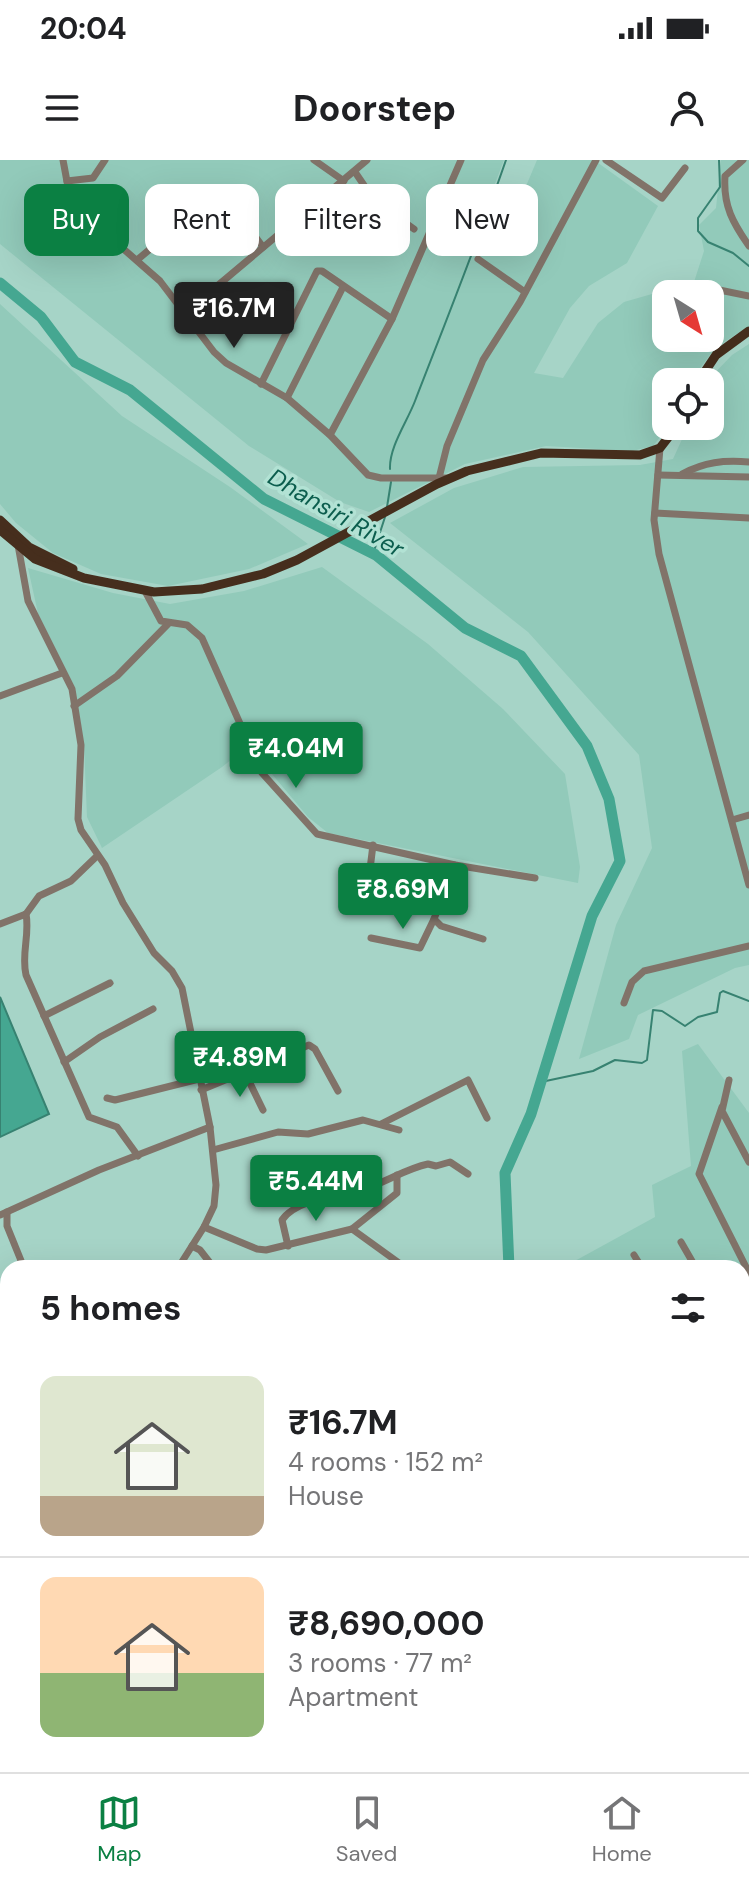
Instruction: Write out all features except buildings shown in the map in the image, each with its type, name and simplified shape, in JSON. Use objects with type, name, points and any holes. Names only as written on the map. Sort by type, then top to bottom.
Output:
[{"type":"main road","points":[[707,368],[716,355],[749,331]]},
{"type":"main road","points":[[0,530],[18,544],[97,580],[145,591],[202,589],[263,574],[297,560],[444,478],[541,453],[640,455],[660,448],[666,440]]},
{"type":"main road","points":[[0,520],[18,544]]},
{"type":"street","points":[[63,160],[71,203],[77,211],[160,281],[214,352],[239,372],[287,398],[330,435],[368,475],[381,478],[444,478],[447,446],[467,393],[596,160]]},
{"type":"street","points":[[67,181],[93,178],[105,160]]},
{"type":"street","points":[[314,160],[344,181]]},
{"type":"street","points":[[185,313],[367,160]]},
{"type":"street","points":[[330,435],[392,319],[461,160]]},
{"type":"street","points":[[606,160],[662,198],[685,168]]},
{"type":"street","points":[[743,160],[728,172],[724,183],[727,211],[748,241]]},
{"type":"street","points":[[355,172],[374,200],[414,229]]},
{"type":"street","points":[[259,242],[263,247]]},
{"type":"street","points":[[137,260],[145,253]]},
{"type":"street","points":[[478,259],[525,292]]},
{"type":"street","points":[[261,384],[317,271],[322,271],[392,319]]},
{"type":"street","points":[[287,398],[343,287]]},
{"type":"street","points":[[724,291],[749,296]]},
{"type":"street","points":[[660,448],[655,513],[659,554],[749,885]]},
{"type":"street","points":[[680,475],[701,464],[749,462]]},
{"type":"street","points":[[658,475],[749,477]]},
{"type":"street","points":[[655,513],[749,518]]},
{"type":"street","points":[[18,544],[28,601],[72,689],[81,745],[78,819],[81,830],[154,953],[172,971],[182,988],[210,1127],[216,1185],[214,1206],[183,1260]]},
{"type":"street","points":[[145,591],[156,616],[168,624],[196,629],[238,714],[253,758],[262,773],[301,818],[324,837],[373,845],[455,865],[535,878]]},
{"type":"street","points":[[74,706],[117,676],[168,624]]},
{"type":"street","points":[[0,696],[62,673]]},
{"type":"street","points":[[732,820],[749,815]]},
{"type":"street","points":[[356,908],[370,869],[373,845]]},
{"type":"street","points":[[97,856],[71,881],[39,896],[26,914],[23,964],[89,1117],[117,1127],[138,1156]]},
{"type":"street","points":[[371,938],[420,948],[455,865]]},
{"type":"street","points":[[0,924],[26,914]]},
{"type":"street","points":[[434,919],[441,926],[483,939]]},
{"type":"street","points":[[624,1003],[632,982],[644,971],[749,946]]},
{"type":"street","points":[[44,1016],[110,983]]},
{"type":"street","points":[[64,1062],[100,1037],[153,1009]]},
{"type":"street","points":[[201,1090],[309,1045],[315,1049],[338,1091]]},
{"type":"street","points":[[245,1073],[263,1110]]},
{"type":"street","points":[[107,1098],[115,1100],[199,1079]]},
{"type":"street","points":[[381,1124],[468,1080],[487,1118]]},
{"type":"street","points":[[729,1080],[699,1174],[742,1260]]},
{"type":"street","points":[[722,1107],[749,1162]]},
{"type":"street","points":[[213,1150],[278,1132],[308,1134],[363,1120],[399,1130]]},
{"type":"street","points":[[21,1260],[4,1214],[210,1127]]},
{"type":"street","points":[[288,1246],[282,1223],[285,1214],[306,1204],[375,1185],[428,1164],[436,1166],[450,1162],[468,1174]]},
{"type":"street","points":[[204,1227],[257,1249],[288,1246],[352,1229],[397,1193],[397,1175]]},
{"type":"street","points":[[352,1229],[395,1260]]},
{"type":"street","points":[[681,1242],[691,1260]]},
{"type":"street","points":[[192,1246],[208,1260]]},
{"type":"street","points":[[634,1255],[637,1260]]},
{"type":"shaded area","points":[[0,160],[504,160],[495,184],[426,184],[426,256],[538,256],[538,184],[527,184],[537,160],[594,160],[658,206],[627,263],[589,286],[570,308],[534,373],[563,378],[598,323],[624,302],[652,294],[652,352],[712,352],[700,368],[652,368],[652,440],[658,440],[653,446],[632,451],[546,446],[465,464],[369,512],[340,502],[249,446],[0,244]]},
{"type":"shaded area","points":[[721,160],[749,160],[749,326],[724,342],[724,280],[695,280],[704,251],[699,225],[716,208]]},
{"type":"shaded area","points":[[0,304],[122,416],[230,487],[308,544],[249,569],[168,586],[101,574],[53,553],[16,523],[0,504]]},
{"type":"shaded area","points":[[749,344],[749,965],[735,968],[638,1015],[629,1039],[579,1059],[616,925],[652,848],[639,755],[528,632],[390,523],[454,488],[523,467],[640,465],[673,459],[682,440],[724,440],[724,368],[720,368]]},
{"type":"shaded area","points":[[322,567],[428,644],[503,709],[565,774],[580,867],[578,883],[328,833],[308,817],[256,755],[252,743],[222,767],[102,848],[87,817],[84,746],[75,688],[39,618],[28,568],[113,593],[170,604],[244,591]]},
{"type":"shaded area","points":[[0,997],[49,1114],[0,1137]]},
{"type":"shaded area","points":[[698,1044],[749,1113],[749,1260],[577,1260],[655,1217],[652,1185],[691,1166],[682,1051]]},
{"type":"waterway","points":[[390,469],[395,443],[415,401],[506,160]]},
{"type":"waterway","points":[[719,160],[720,187],[698,218],[698,231],[708,242],[733,253],[749,266]]},
{"type":"waterway","name":"Dhansiri River","points":[[0,283],[41,317],[75,362],[130,390],[264,499],[376,555],[465,628],[521,656],[587,746],[609,799],[620,861],[592,916],[531,1114],[505,1173],[509,1260]]},
{"type":"waterway","points":[[387,507],[391,482]]},
{"type":"waterway","points":[[373,554],[385,517]]},
{"type":"waterway","points":[[541,1082],[593,1071],[615,1060],[642,1063],[647,1060],[653,1010],[662,1011],[685,1026],[698,1017],[717,1012],[723,991],[749,1001]]}]
